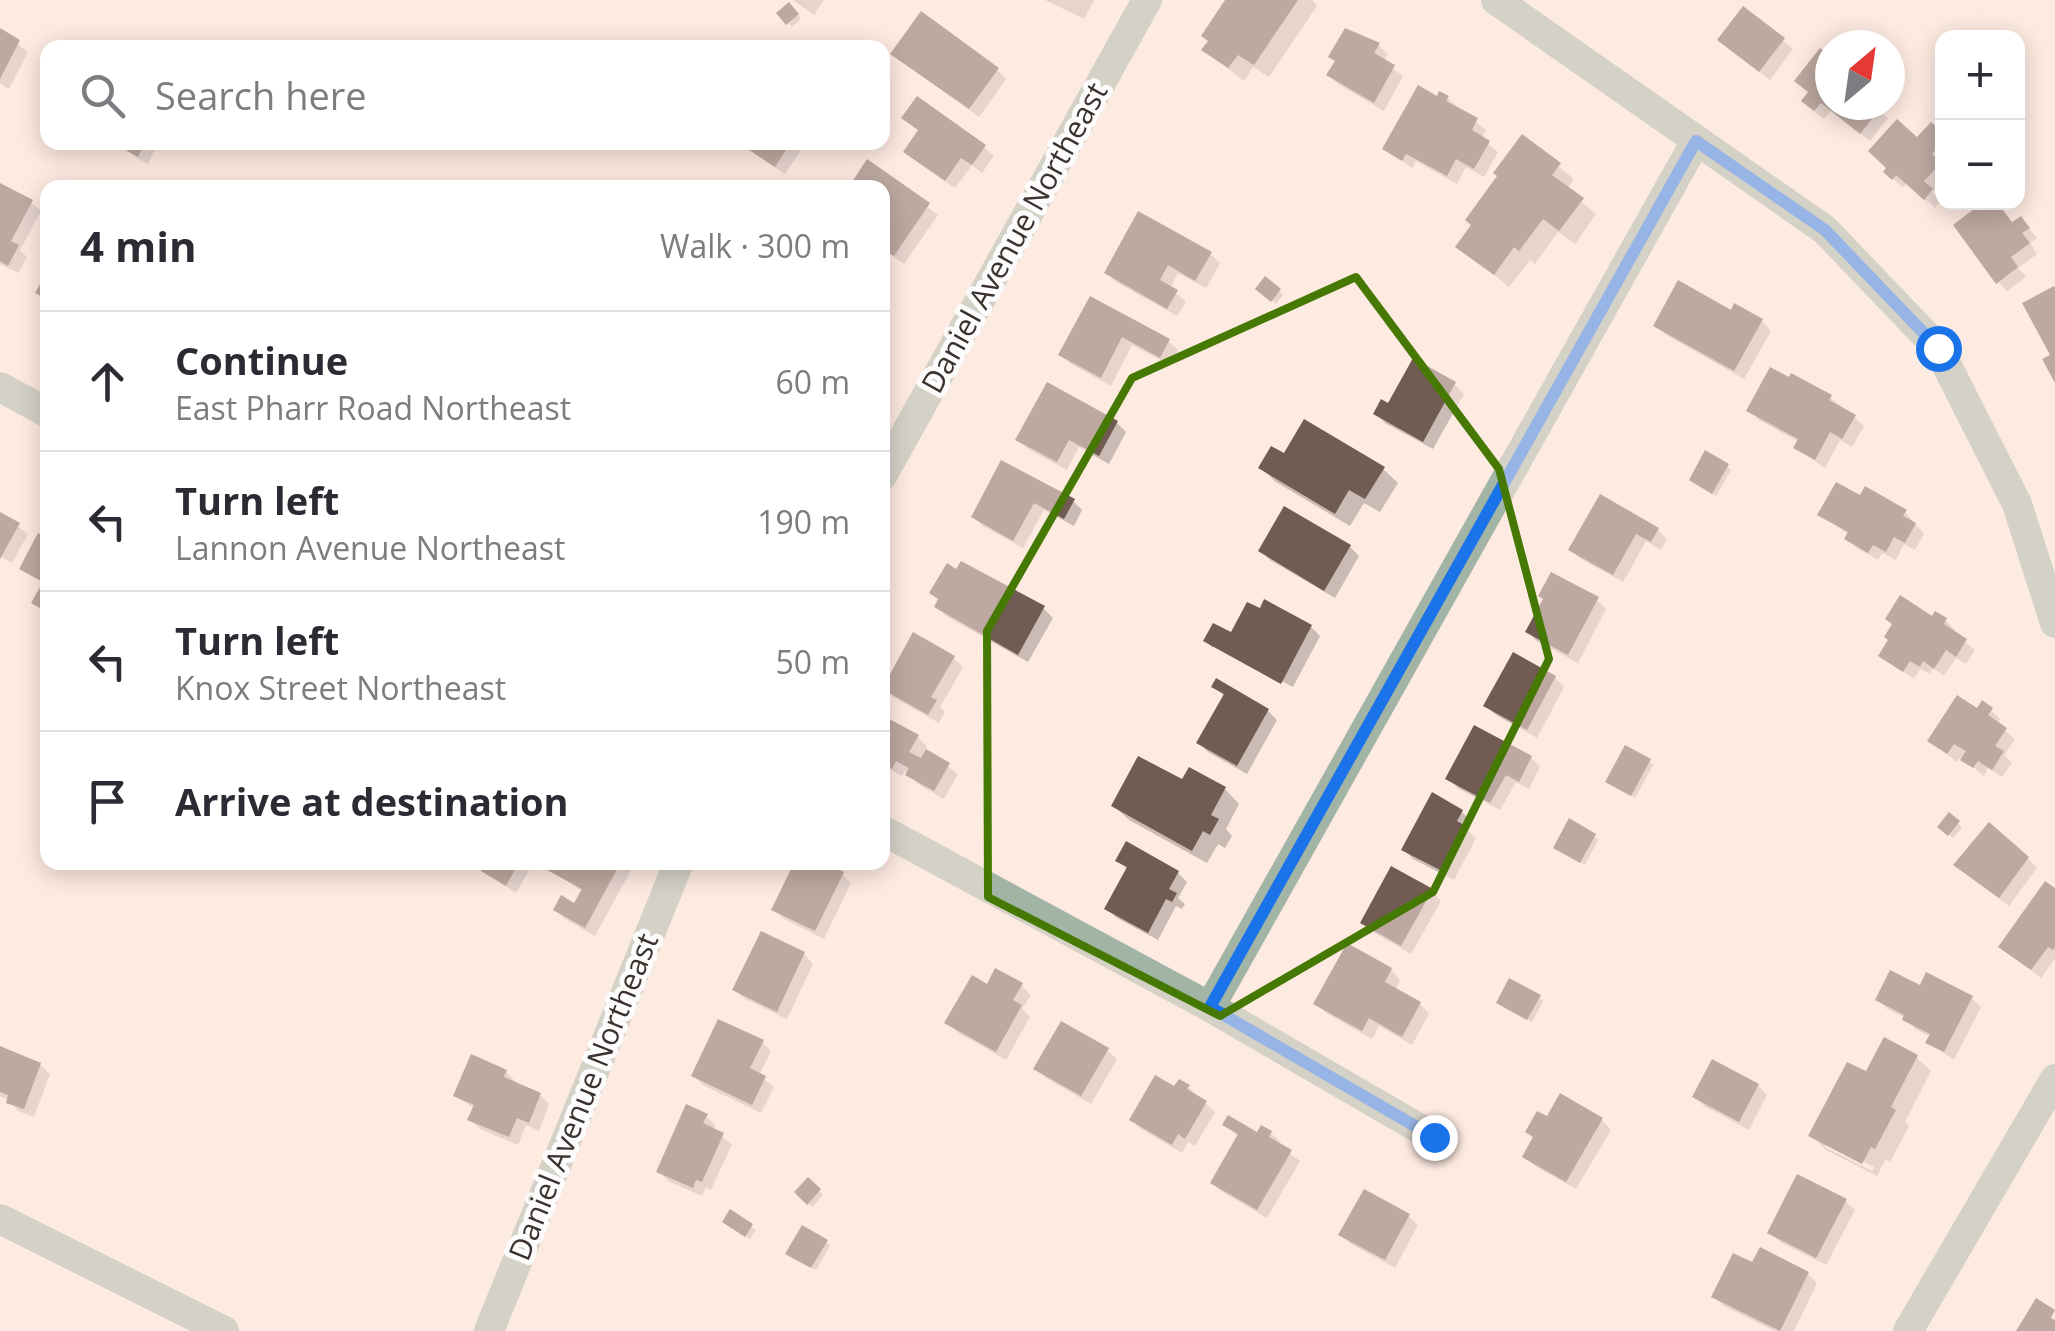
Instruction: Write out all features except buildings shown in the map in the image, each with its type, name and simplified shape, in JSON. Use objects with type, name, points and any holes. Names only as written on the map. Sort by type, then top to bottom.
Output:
[{"type":"street","name":"Daniel Avenue Northeast","points":[[890,462],[1147,0]]},
{"type":"street","points":[[1496,0],[1825,230],[1938,348],[2017,504],[2055,624]]},
{"type":"street","points":[[1210,1007],[1696,141]]},
{"type":"street","points":[[0,387],[40,410]]},
{"type":"street","points":[[890,834],[1210,1007],[1434,1137]]},
{"type":"street","name":"Daniel Avenue Northeast","points":[[489,1331],[676,870]]},
{"type":"street","points":[[1908,1331],[2055,1080]]},
{"type":"street","points":[[0,1218],[224,1331]]},
{"type":"highlighted area","points":[[1356,277],[1499,469],[1549,659],[1433,892],[1220,1016],[988,897],[987,631],[1132,378]]},
{"type":"route","points":[[1434,1137],[1210,1007],[1696,141],[1825,230],[1938,348]]}]
